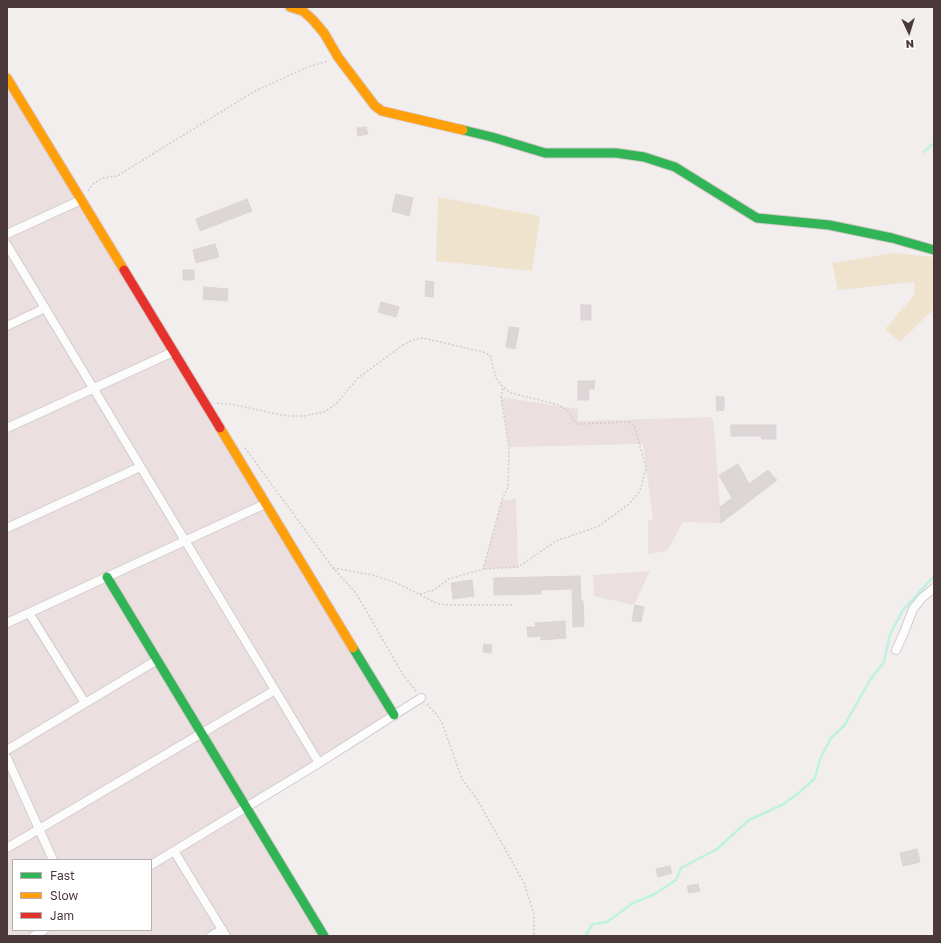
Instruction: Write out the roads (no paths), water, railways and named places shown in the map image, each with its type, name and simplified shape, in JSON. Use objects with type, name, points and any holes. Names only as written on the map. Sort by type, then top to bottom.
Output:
[{"type":"street","points":[[290,7],[303,11],[313,20],[324,33],[338,57],[375,106],[382,110],[492,137],[545,153],[616,152],[644,157],[675,167],[757,218],[829,225],[892,238],[934,250]]},
{"type":"street","points":[[7,78],[394,715]]},
{"type":"street","points":[[7,234],[81,200]]},
{"type":"street","points":[[7,245],[319,763]]},
{"type":"street","points":[[7,326],[45,308]]},
{"type":"street","points":[[7,428],[173,352]]},
{"type":"street","points":[[7,528],[140,467]]},
{"type":"street","points":[[7,623],[265,504]]},
{"type":"street","points":[[107,577],[324,936]]},
{"type":"street","points":[[896,650],[913,609],[922,598],[934,588]]},
{"type":"street","points":[[29,613],[85,703]]},
{"type":"street","points":[[7,750],[157,660]]},
{"type":"street","points":[[7,848],[275,690]]},
{"type":"street","points":[[152,864],[319,763],[421,698]]},
{"type":"street","points":[[7,758],[53,859]]},
{"type":"street","points":[[174,851],[224,933],[211,936]]},
{"type":"waterway","points":[[924,152],[934,143]]},
{"type":"waterway","points":[[585,936],[593,924],[607,922],[633,903],[653,895],[676,880],[681,868],[717,849],[749,820],[782,805],[800,792],[815,778],[820,759],[831,738],[844,726],[870,680],[884,662],[890,634],[903,610],[934,576]]}]
